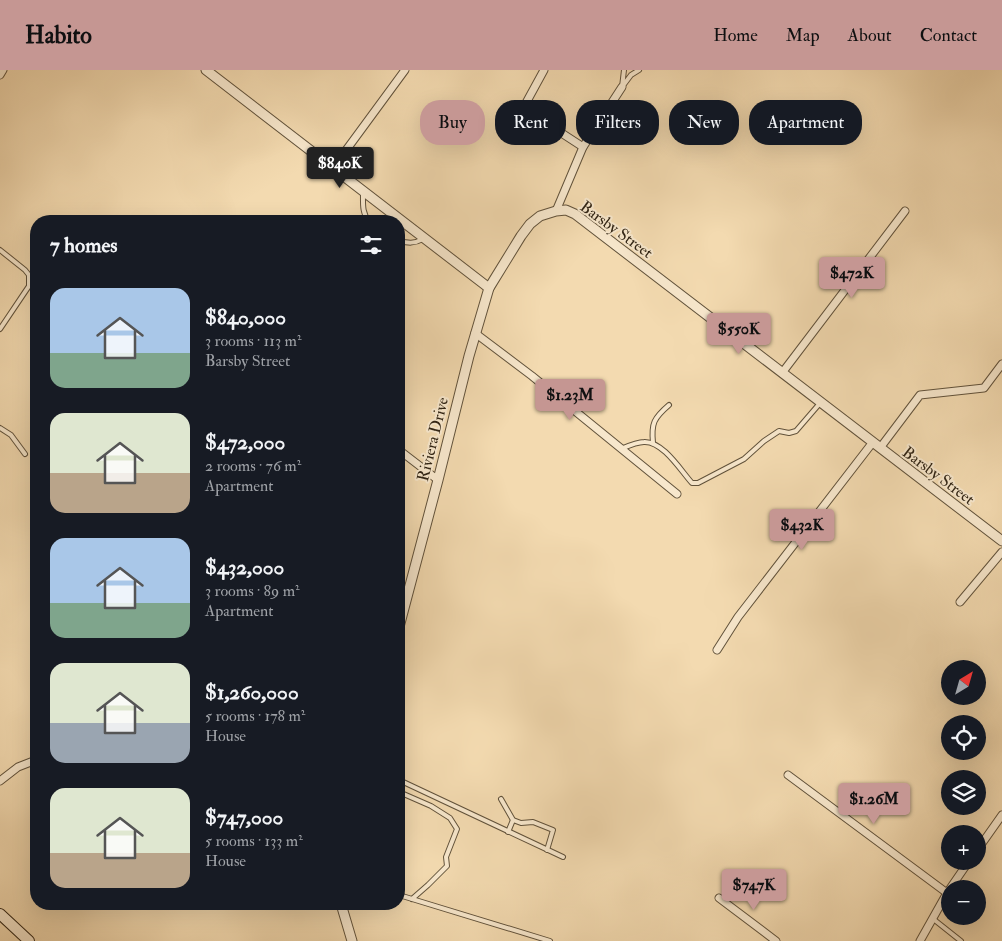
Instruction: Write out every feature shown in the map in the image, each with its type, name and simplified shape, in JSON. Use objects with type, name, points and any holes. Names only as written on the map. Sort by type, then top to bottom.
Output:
[{"type":"main road","points":[[0,914],[29,941]]},
{"type":"street","points":[[0,75],[3,70]]},
{"type":"street","points":[[206,70],[394,215]]},
{"type":"street","points":[[333,168],[405,70]]},
{"type":"street","points":[[544,70],[526,103],[543,121],[583,147]]},
{"type":"street","points":[[556,211],[583,147],[622,86]]},
{"type":"street","name":"Barsby Street","points":[[489,288],[530,224],[540,216],[556,211],[566,210],[575,214],[1002,542]]},
{"type":"street","points":[[782,373],[905,211]]},
{"type":"street","points":[[405,224],[489,288]]},
{"type":"street","name":"Riviera Drive","points":[[405,604],[453,415],[489,288]]},
{"type":"street","points":[[475,333],[532,376],[677,494]]},
{"type":"street","points":[[717,650],[738,617],[876,445],[920,395],[984,388],[1002,364]]},
{"type":"street","points":[[405,455],[438,480]]},
{"type":"street","points":[[960,602],[1002,552]]},
{"type":"street","points":[[0,781],[18,767],[30,762]]},
{"type":"street","points":[[788,775],[941,889]]},
{"type":"street","points":[[986,838],[1002,815]]},
{"type":"street","points":[[719,898],[776,941]]},
{"type":"street","points":[[920,941],[941,903]]},
{"type":"street","points":[[343,910],[352,941]]},
{"type":"lane","points":[[622,86],[624,70]]},
{"type":"lane","points":[[622,86],[631,75],[639,70]]},
{"type":"lane","points":[[363,191],[365,215]]},
{"type":"lane","points":[[405,243],[409,244],[424,239]]},
{"type":"lane","points":[[0,250],[29,275],[29,286],[0,329]]},
{"type":"lane","points":[[621,449],[644,442],[654,443],[671,457],[692,483],[698,483],[744,458],[779,431],[789,433],[796,431],[821,402]]},
{"type":"lane","points":[[654,443],[653,423],[658,414],[669,405]]},
{"type":"lane","points":[[0,428],[11,435],[25,454]]},
{"type":"lane","points":[[405,783],[563,857]]},
{"type":"lane","points":[[405,795],[431,806],[450,818],[457,829],[446,857],[447,866],[412,899]]},
{"type":"lane","points":[[501,799],[513,820],[521,823],[533,822],[553,830],[547,850]]},
{"type":"lane","points":[[508,832],[513,820]]},
{"type":"lane","points":[[405,897],[550,941]]},
{"type":"lane","points":[[932,918],[961,941]]}]
